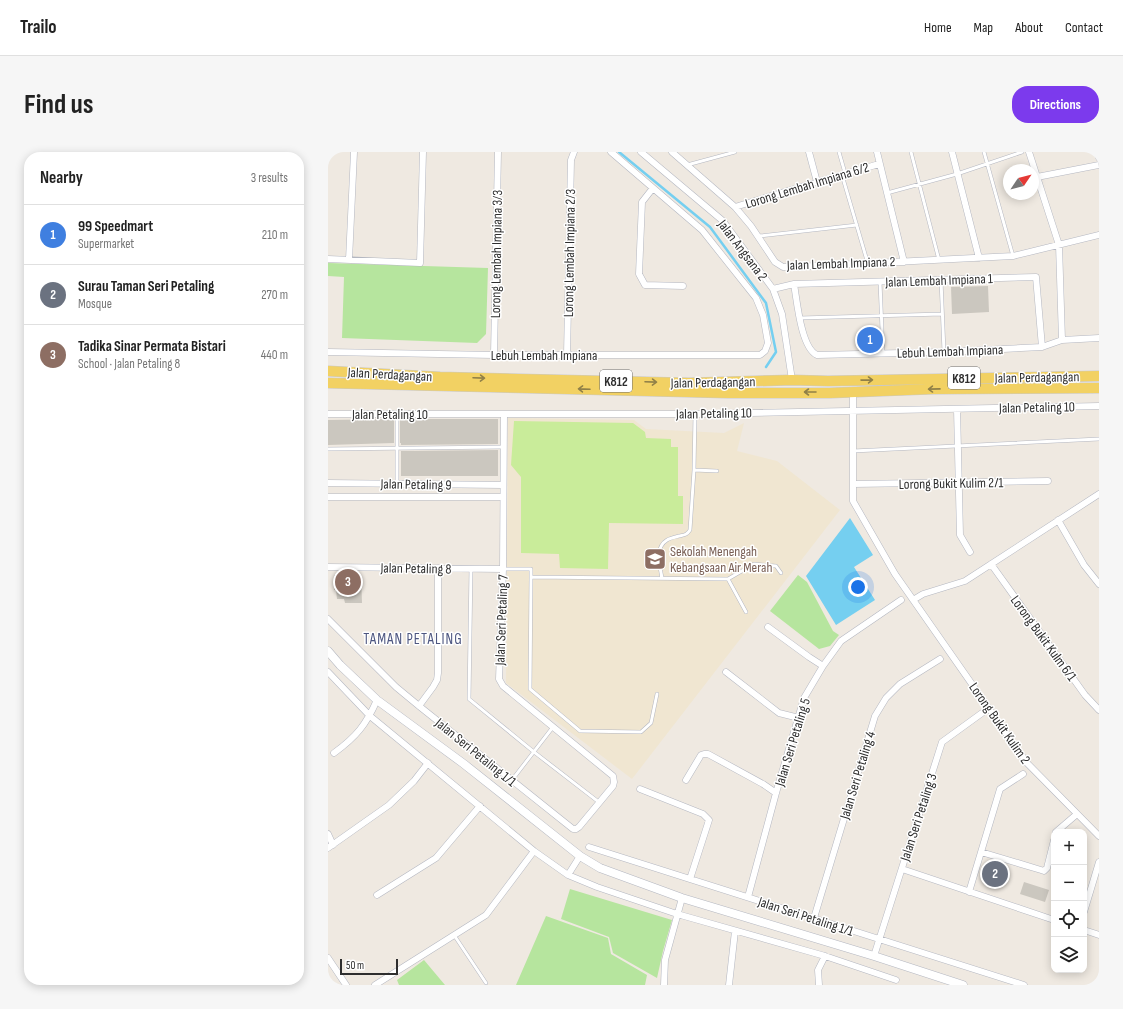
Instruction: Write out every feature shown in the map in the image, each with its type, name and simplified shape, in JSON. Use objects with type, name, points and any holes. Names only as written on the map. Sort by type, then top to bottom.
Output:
[{"type":"main road","name":"Jalan Perdagangan","points":[[328,371],[448,377],[689,383],[792,380],[828,381],[1099,376]]},
{"type":"main road","name":"Jalan Perdagangan","points":[[328,383],[728,393],[853,392],[933,389],[1099,388]]},
{"type":"street","points":[[349,260],[354,152]]},
{"type":"street","points":[[328,259],[420,263],[423,152]]},
{"type":"street","name":"Lorong Lembah Impiana 3/3","points":[[494,355],[498,152]]},
{"type":"street","name":"Lorong Lembah Impiana 2/3","points":[[567,355],[571,160],[574,152]]},
{"type":"street","points":[[611,152],[653,188],[642,202],[639,274],[645,285],[683,286]]},
{"type":"street","name":"Jalan Lembah Impiana 2","points":[[672,152],[735,207],[751,226],[775,262],[783,267],[1013,256],[1099,235]]},
{"type":"street","points":[[810,152],[817,182]]},
{"type":"street","points":[[876,152],[904,262]]},
{"type":"street","points":[[952,152],[979,258]]},
{"type":"street","points":[[1029,152],[1033,164]]},
{"type":"street","points":[[1097,152],[1099,158]]},
{"type":"street","name":"Jalan Angsana 2","points":[[645,153],[723,221],[773,289],[782,314],[792,380]]},
{"type":"street","name":"Lorong Lembah Impiana 6/2","points":[[735,207],[879,164]]},
{"type":"street","points":[[1039,178],[1099,165]]},
{"type":"street","points":[[1039,184],[1059,245],[1062,340]]},
{"type":"street","name":"Lebuh Lembah Impiana","points":[[328,352],[494,355],[760,355],[765,351],[768,343],[763,315],[756,298],[702,230],[653,188]]},
{"type":"street","name":"Jalan Lembah Impiana 1","points":[[773,289],[794,284],[1036,277],[1042,347]]},
{"type":"street","name":"Lebuh Lembah Impiana","points":[[794,284],[805,340],[809,349],[818,355],[944,352],[1042,347],[1062,340],[1099,338]]},
{"type":"street","name":"Lorong Bukit Kulim 2","points":[[853,392],[853,501],[894,574],[1027,763],[1099,836]]},
{"type":"street","name":"Jalan Petaling 10","points":[[328,414],[695,414],[1099,406]]},
{"type":"street","points":[[957,409],[960,535],[970,552]]},
{"type":"street","name":"Jalan Seri Petaling 7","points":[[504,414],[503,569],[500,683],[610,773]]},
{"type":"street","name":"Lorong Bukit Kulim 2/1","points":[[853,484],[1048,482]]},
{"type":"street","name":"Jalan Petaling 9","points":[[328,483],[503,484]]},
{"type":"street","points":[[913,600],[923,594],[965,581],[1099,494]]},
{"type":"street","points":[[328,497],[504,497]]},
{"type":"street","points":[[1058,520],[1084,565],[1099,584]]},
{"type":"street","name":"Lorong Bukit Kulm 6/1","points":[[991,564],[1085,695],[1099,710]]},
{"type":"street","name":"Jalan Petaling 8","points":[[328,567],[503,569]]},
{"type":"street","points":[[419,706],[438,680],[438,568]]},
{"type":"street","name":"Jalan Seri Petaling 5","points":[[748,897],[776,793],[804,698],[823,666],[841,641],[901,600]]},
{"type":"street","name":"Jalan Seri Petaling 1/1","points":[[328,619],[396,687],[573,829],[579,827],[613,786],[613,776],[610,773]]},
{"type":"street","points":[[768,627],[823,666]]},
{"type":"street","points":[[328,651],[340,665],[377,700],[464,764],[580,856],[600,868],[682,898],[874,956],[963,985]]},
{"type":"street","name":"Jalan Seri Petaling 4","points":[[814,918],[875,716],[886,698],[900,684],[940,659]]},
{"type":"street","points":[[328,672],[370,716],[534,850],[568,875],[677,914],[825,956],[896,980]]},
{"type":"street","points":[[726,672],[779,714],[799,718]]},
{"type":"street","points":[[334,753],[352,740],[362,728],[370,716],[377,700]]},
{"type":"street","name":"Jalan Seri Petaling 3","points":[[874,956],[942,742],[982,713]]},
{"type":"street","points":[[686,780],[701,755],[708,754],[763,784],[776,793]]},
{"type":"street","points":[[328,834],[330,846],[389,804],[414,781],[428,763]]},
{"type":"street","points":[[969,892],[1000,789],[1023,774]]},
{"type":"street","points":[[640,790],[704,814],[709,820],[690,878]]},
{"type":"street","points":[[377,895],[436,858],[480,806]]},
{"type":"street","points":[[1060,829],[1077,814]]},
{"type":"street","name":"Jalan Seri Petaling 1/1","points":[[589,847],[1024,985]]},
{"type":"street","points":[[375,985],[486,915],[534,850]]},
{"type":"street","points":[[981,852],[1041,870],[1047,868],[1051,852]]},
{"type":"street","points":[[568,875],[580,856]]},
{"type":"street","points":[[1087,902],[1099,862]]},
{"type":"street","points":[[902,869],[1051,919]]},
{"type":"street","points":[[664,985],[665,960],[682,898]]},
{"type":"street","points":[[729,985],[735,931]]},
{"type":"street","points":[[1087,931],[1099,935]]},
{"type":"street","points":[[819,985],[818,970],[825,956]]},
{"type":"street","points":[[328,958],[346,985]]},
{"type":"lane","points":[[687,165],[735,152]]},
{"type":"lane","points":[[839,152],[843,174],[868,264]]},
{"type":"lane","points":[[911,152],[939,260]]},
{"type":"lane","points":[[984,152],[1013,256]]},
{"type":"lane","points":[[887,193],[957,174],[1022,152]]},
{"type":"lane","points":[[757,236],[857,225]]},
{"type":"lane","points":[[941,280],[944,352]]},
{"type":"lane","points":[[880,282],[883,354]]},
{"type":"lane","points":[[800,318],[942,314]]},
{"type":"lane","points":[[396,483],[397,414]]},
{"type":"lane","points":[[662,578],[658,551],[662,544],[668,539],[685,535],[690,530],[694,470],[695,414]]},
{"type":"lane","points":[[853,451],[1099,439]]},
{"type":"lane","points":[[328,449],[504,447]]},
{"type":"lane","points":[[694,470],[717,471]]},
{"type":"lane","points":[[531,577],[728,579],[754,564],[776,566],[781,573]]},
{"type":"lane","points":[[471,568],[469,699],[600,803]]},
{"type":"lane","points":[[503,569],[531,569],[530,689],[580,731],[641,732],[652,723],[657,694]]},
{"type":"lane","points":[[728,579],[746,612]]},
{"type":"lane","points":[[512,780],[553,727]]},
{"type":"lane","points":[[454,935],[486,983]]},
{"type":"shaded area","name":"Sekolah Menengah Kebangsaan Air Merah","points":[[508,418],[634,420],[646,429],[724,433],[744,423],[737,451],[777,461],[840,510],[632,779],[506,683]]},
{"type":"green space","points":[[328,263],[488,268],[486,334],[477,343],[342,338],[344,277],[328,276]]},
{"type":"green space","points":[[514,421],[633,423],[645,432],[646,438],[671,439],[671,447],[678,447],[678,496],[683,496],[683,524],[609,523],[608,569],[560,568],[559,554],[521,553],[521,477],[511,465]]},
{"type":"green space","points":[[798,575],[807,582],[833,631],[839,635],[830,646],[819,649],[770,611]]},
{"type":"green space","points":[[570,889],[672,920],[657,978],[613,953],[609,937],[561,919]]},
{"type":"green space","points":[[546,916],[608,938],[611,954],[647,975],[645,985],[516,985]]},
{"type":"green space","points":[[424,960],[445,985],[399,985],[397,980]]},
{"type":"water","points":[[850,518],[873,555],[854,567],[875,600],[836,625],[806,576]]},
{"type":"building","points":[[988,286],[989,312],[952,314],[951,287]]},
{"type":"building","points":[[394,419],[394,443],[328,445],[328,420]]},
{"type":"building","points":[[400,419],[498,419],[498,444],[401,445]]},
{"type":"building","points":[[498,450],[498,476],[401,476],[401,451]]},
{"type":"building","points":[[334,575],[361,575],[362,603],[345,603],[344,599],[337,599],[336,590],[334,590]]},
{"type":"building","points":[[997,862],[1005,864],[1009,879],[985,885],[981,870],[983,869],[982,868],[987,867],[986,864]]},
{"type":"building","points":[[1024,882],[1049,890],[1045,902],[1020,894]]},
{"type":"waterway","points":[[619,152],[710,227],[766,303],[776,352],[766,367]]},
{"type":"place","name":"99 Speedmart","points":[[870,340]]},
{"type":"place","name":"Sekolah Menengah Kebangsaan Air Merah","points":[[655,559]]},
{"type":"place","name":"Tadika Sinar Permata Bistari","points":[[348,582]]},
{"type":"place","name":"Surau Taman Seri Petaling","points":[[995,874]]},
{"type":"district","name":"TAMAN PETALING","points":[[413,639]]}]
